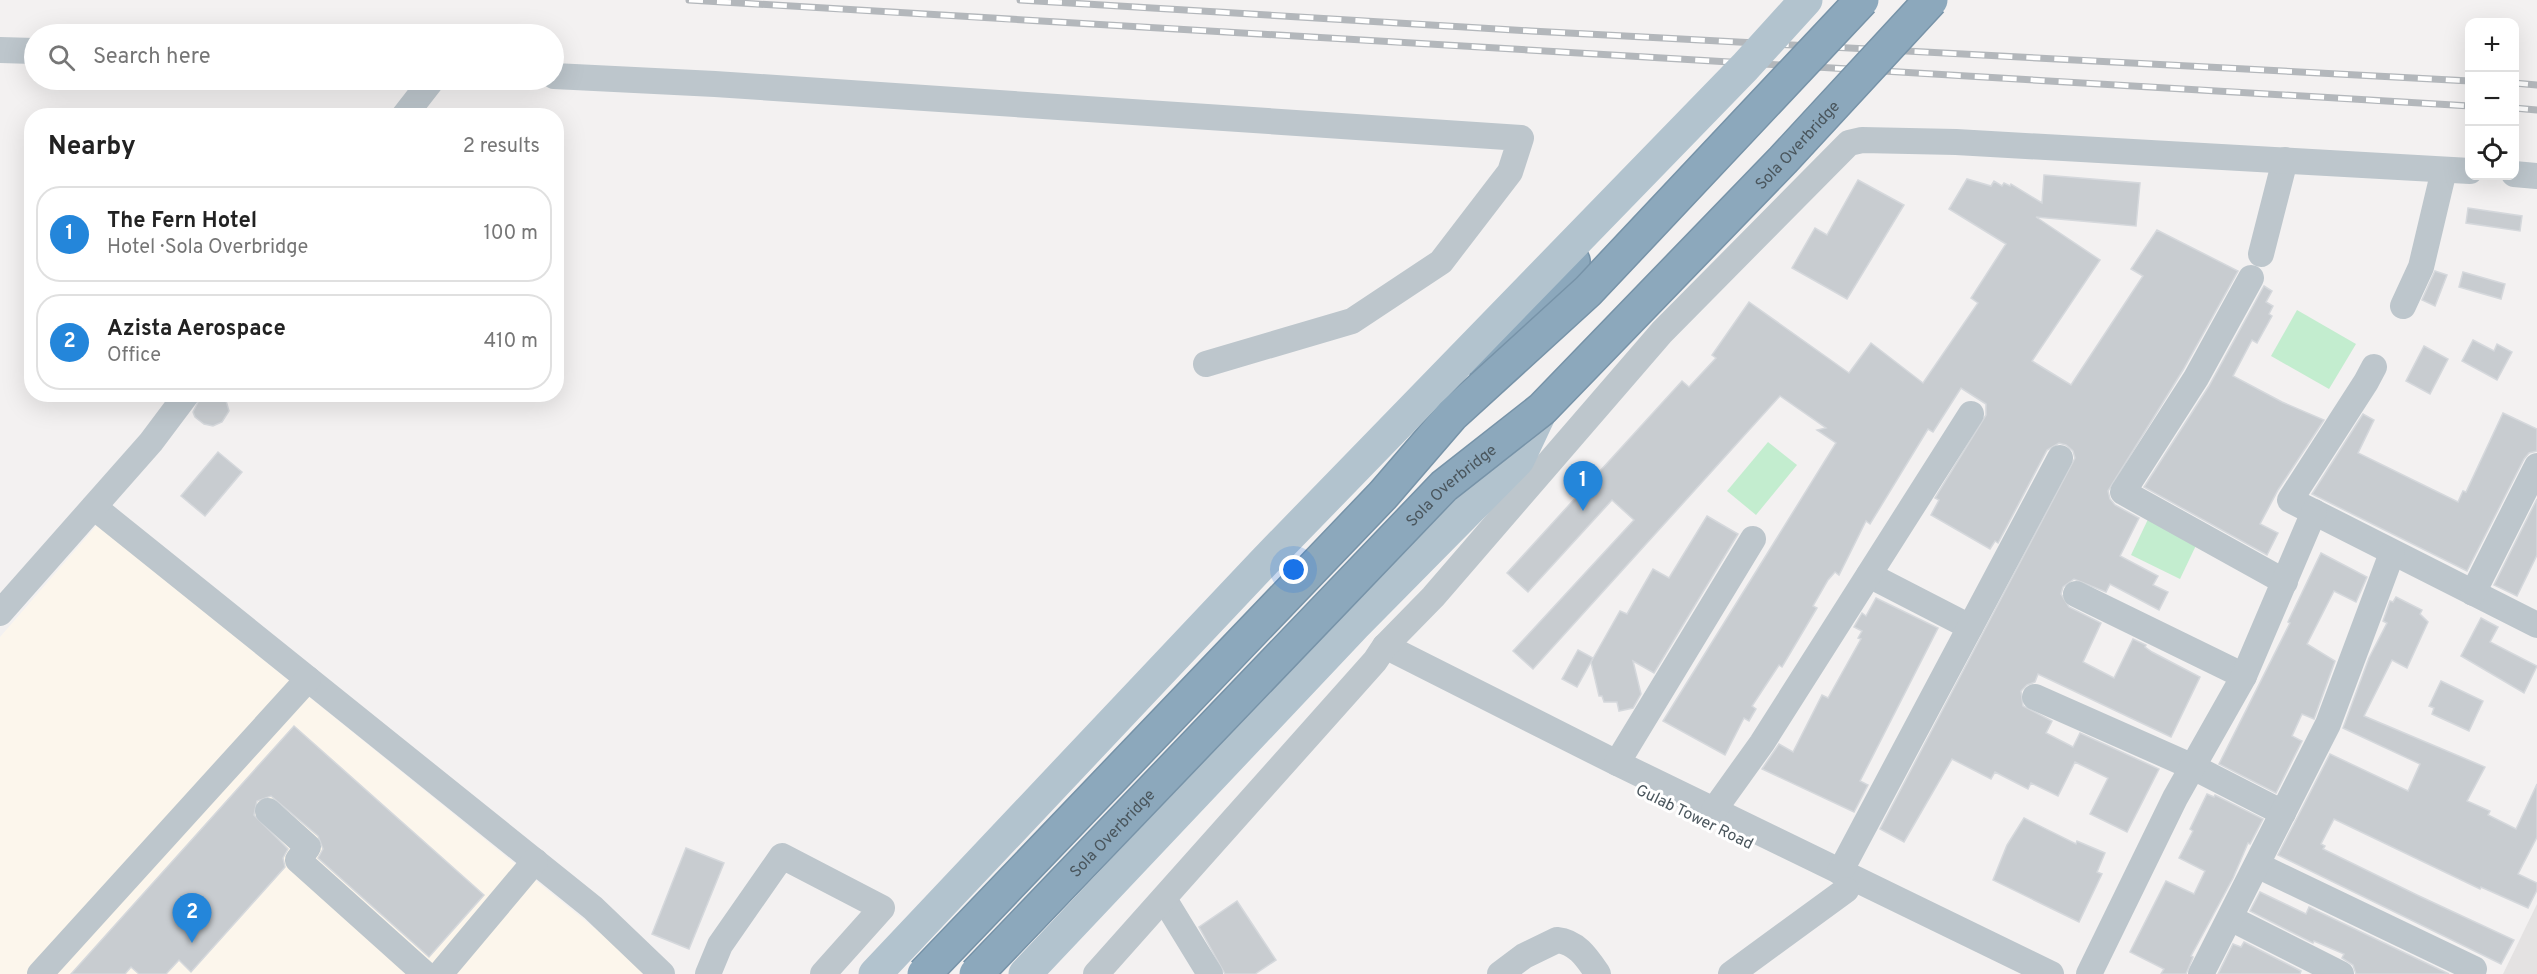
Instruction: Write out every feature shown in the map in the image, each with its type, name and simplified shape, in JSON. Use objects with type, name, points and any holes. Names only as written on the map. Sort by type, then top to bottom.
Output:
[{"type":"highway","points":[[1452,415],[1588,291],[1862,0]]},
{"type":"highway","name":"Sola Overbridge","points":[[976,974],[1444,486],[1542,409],[1783,160],[1931,0]]},
{"type":"highway","points":[[924,974],[1383,495],[1452,415],[1644,171]]},
{"type":"main road","points":[[875,974],[1265,561],[1644,171],[1806,0]]},
{"type":"main road","points":[[1025,974],[1355,625],[1518,460],[1542,409]]},
{"type":"street","points":[[0,50],[24,51]]},
{"type":"street","points":[[564,76],[739,85],[1521,138],[1510,172],[1441,262],[1352,321],[1206,363]]},
{"type":"street","points":[[410,108],[424,90]]},
{"type":"street","points":[[1096,974],[1380,653],[1433,597],[1662,332],[1849,143],[1862,140],[1956,142],[2465,171]]},
{"type":"street","points":[[2261,254],[2285,160]]},
{"type":"street","points":[[2403,306],[2421,267],[2444,170]]},
{"type":"street","points":[[2519,174],[2537,176]]},
{"type":"street","points":[[2251,278],[2196,378],[2123,492],[2285,582]]},
{"type":"street","points":[[2374,366],[2290,500],[2537,625]]},
{"type":"street","points":[[0,613],[151,442],[182,402]]},
{"type":"street","points":[[1714,810],[1762,742],[1971,414]]},
{"type":"street","points":[[1731,974],[1843,881],[1970,627],[2060,458]]},
{"type":"street","points":[[2473,593],[2537,466]]},
{"type":"street","points":[[94,507],[593,908],[662,974]]},
{"type":"street","points":[[2089,974],[2193,767],[2244,676],[2314,512]]},
{"type":"street","points":[[1617,763],[1753,539]]},
{"type":"street","points":[[2201,974],[2328,724],[2392,553]]},
{"type":"street","points":[[1869,575],[1970,627]]},
{"type":"street","points":[[2076,594],[2244,676]]},
{"type":"street","points":[[1380,653],[1714,810],[1843,881],[2051,974]]},
{"type":"street","name":"Gulab Tower Road","points":[[1380,653],[1423,682],[1843,881],[2014,974]]},
{"type":"street","points":[[40,974],[308,679]]},
{"type":"street","points":[[2035,698],[2193,767],[2283,813]]},
{"type":"street","points":[[268,811],[308,847],[298,860],[425,974]]},
{"type":"street","points":[[708,974],[720,945],[782,856],[882,908],[824,974]]},
{"type":"street","points":[[440,974],[535,861]]},
{"type":"street","points":[[2257,866],[2474,969]]},
{"type":"street","points":[[1164,899],[1210,974]]},
{"type":"street","points":[[2230,918],[2341,974]]},
{"type":"street","points":[[1500,974],[1524,956],[1557,940],[1574,946],[1587,958],[1598,974]]},
{"type":"shaded area","points":[[97,525],[651,974],[0,974],[0,637]]},
{"type":"shaded area","points":[[2537,904],[2537,974],[2503,974]]},
{"type":"green space","points":[[2297,310],[2356,344],[2329,389],[2271,356]]},
{"type":"green space","points":[[1768,442],[1797,465],[1756,515],[1727,491]]},
{"type":"green space","points":[[2151,513],[2200,537],[2180,579],[2131,555]]},
{"type":"building","points":[[2044,175],[2140,183],[2136,226],[2036,217],[2100,260],[2032,361],[2071,385],[2143,276],[2131,269],[2157,230],[2238,271],[2183,370],[2108,491],[2115,505],[2139,518],[2120,556],[2158,576],[2153,585],[2168,592],[2159,610],[2110,584],[2106,592],[2074,579],[2063,587],[2061,594],[2069,607],[2101,623],[2083,662],[2114,678],[2133,639],[2146,645],[2145,647],[2152,652],[2200,677],[2171,737],[2038,674],[2035,682],[2027,685],[2021,691],[2023,706],[2052,721],[2046,733],[2073,747],[2080,733],[2159,769],[2127,832],[2090,814],[2108,778],[2075,762],[2058,796],[2031,783],[2028,789],[1995,772],[1991,779],[1952,759],[1904,842],[1880,829],[2075,458],[2073,451],[2059,443],[2047,450],[1998,543],[1995,541],[1990,549],[1931,515],[1939,500],[1935,498],[1986,415],[1986,404],[1961,388],[1933,432],[1928,429],[1870,524],[1866,521],[1839,575],[1835,572],[1828,580],[1813,606],[1817,608],[1782,667],[1779,665],[1752,706],[1756,709],[1749,721],[1744,718],[1725,755],[1663,721],[1836,443],[1817,430],[1826,428],[1780,396],[1533,669],[1513,651],[1634,520],[1612,500],[1528,592],[1507,573],[1682,381],[1689,387],[1716,358],[1712,355],[1749,302],[1849,373],[1871,343],[1923,383],[1978,303],[1971,298],[2006,244],[1949,209],[1967,179],[1991,186],[1994,181],[2002,186],[2004,183],[2010,186],[2011,184],[2042,203]]},
{"type":"building","points":[[1858,180],[1904,205],[1847,299],[1792,268],[1815,228],[1827,235]]},
{"type":"building","points":[[2468,208],[2522,216],[2520,231],[2466,223]]},
{"type":"building","points":[[2435,271],[2447,275],[2435,306],[2422,300]]},
{"type":"building","points":[[2463,272],[2505,284],[2501,299],[2459,287]]},
{"type":"building","points":[[2264,286],[2272,291],[2266,302],[2273,306],[2269,314],[2272,316],[2257,343],[2252,340],[2233,376],[2282,402],[2324,420],[2278,490],[2260,524],[2278,533],[2267,555],[2144,487],[2209,386]]},
{"type":"building","points":[[2473,340],[2494,351],[2497,344],[2512,352],[2497,380],[2462,361]]},
{"type":"building","points":[[2424,346],[2448,359],[2430,394],[2406,381]]},
{"type":"building","points":[[198,402],[226,402],[229,411],[222,422],[213,426],[204,424],[195,417],[193,412]]},
{"type":"building","points":[[2503,413],[2537,429],[2537,451],[2529,453],[2524,459],[2467,571],[2312,494],[2363,414],[2374,420],[2358,453],[2458,502],[2463,491],[2466,492]]},
{"type":"building","points":[[218,452],[242,472],[205,516],[181,496]]},
{"type":"building","points":[[2537,499],[2537,555],[2517,596],[2494,585]]},
{"type":"building","points":[[1707,516],[1738,534],[1654,673],[1633,661],[1641,694],[1633,708],[1619,711],[1617,702],[1604,702],[1602,696],[1599,696],[1591,662],[1620,611],[1627,614],[1653,569],[1669,578]]},
{"type":"building","points":[[2321,553],[2367,577],[2356,602],[2334,591],[2307,644],[2335,661],[2314,719],[2302,714],[2292,736],[2302,741],[2276,793],[2219,764],[2290,623],[2288,622]]},
{"type":"building","points":[[2396,597],[2422,610],[2420,614],[2428,622],[2407,668],[2392,660],[2364,716],[2485,767],[2467,801],[2490,811],[2488,815],[2516,829],[2537,784],[2537,837],[2518,874],[2537,883],[2537,890],[2528,908],[2481,887],[2480,889],[2334,819],[2321,844],[2325,846],[2323,849],[2514,940],[2501,964],[2278,855],[2330,754],[2408,791],[2420,764],[2343,728],[2369,658],[2387,623],[2383,621],[2390,601],[2393,602]]},
{"type":"building","points":[[1876,598],[1938,628],[1860,781],[1868,785],[1854,812],[1762,769],[1779,744],[1793,752],[1822,695],[1828,698],[1861,639],[1858,638],[1862,631],[1854,627],[1862,613],[1866,616]]},
{"type":"building","points":[[2481,618],[2498,627],[2490,642],[2537,666],[2524,693],[2461,656]]},
{"type":"building","points":[[1578,650],[1593,658],[1577,687],[1562,679]]},
{"type":"building","points":[[2441,681],[2483,701],[2469,731],[2432,714],[2434,708],[2429,706]]},
{"type":"building","points":[[294,726],[484,895],[429,957],[318,858],[323,849],[318,836],[271,796],[257,801],[254,815],[288,849],[283,858],[285,867],[191,972],[179,960],[166,974],[139,974],[131,967],[125,974],[71,974]]},
{"type":"building","points":[[2207,794],[2214,797],[2215,795],[2263,819],[2250,844],[2248,843],[2233,878],[2191,956],[2193,957],[2186,974],[2161,974],[2164,969],[2130,952],[2166,881],[2194,894],[2205,871],[2179,858],[2193,831],[2190,829]]},
{"type":"building","points":[[2024,818],[2076,844],[2077,841],[2105,853],[2097,872],[2102,874],[2079,922],[1993,880],[2007,845]]},
{"type":"building","points":[[686,848],[724,863],[689,949],[652,934]]},
{"type":"building","points":[[2260,892],[2306,914],[2309,907],[2449,974],[2356,974],[2353,965],[2342,958],[2344,954],[2314,941],[2313,943],[2250,911]]},
{"type":"building","points":[[1237,901],[1276,960],[1255,974],[1225,974],[1199,927]]},
{"type":"building","points":[[2244,942],[2301,971],[2300,974],[2218,974],[2233,944],[2241,947]]},
{"type":"railway","points":[[689,0],[2465,106]]},
{"type":"railway","points":[[1020,0],[1531,31],[2465,81]]},
{"type":"railway","points":[[2519,83],[2537,85]]},
{"type":"railway","points":[[2519,108],[2537,110]]},
{"type":"place","name":"The Fern Hotel","points":[[1583,511]]},
{"type":"place","name":"Azista Aerospace","points":[[192,943]]}]
